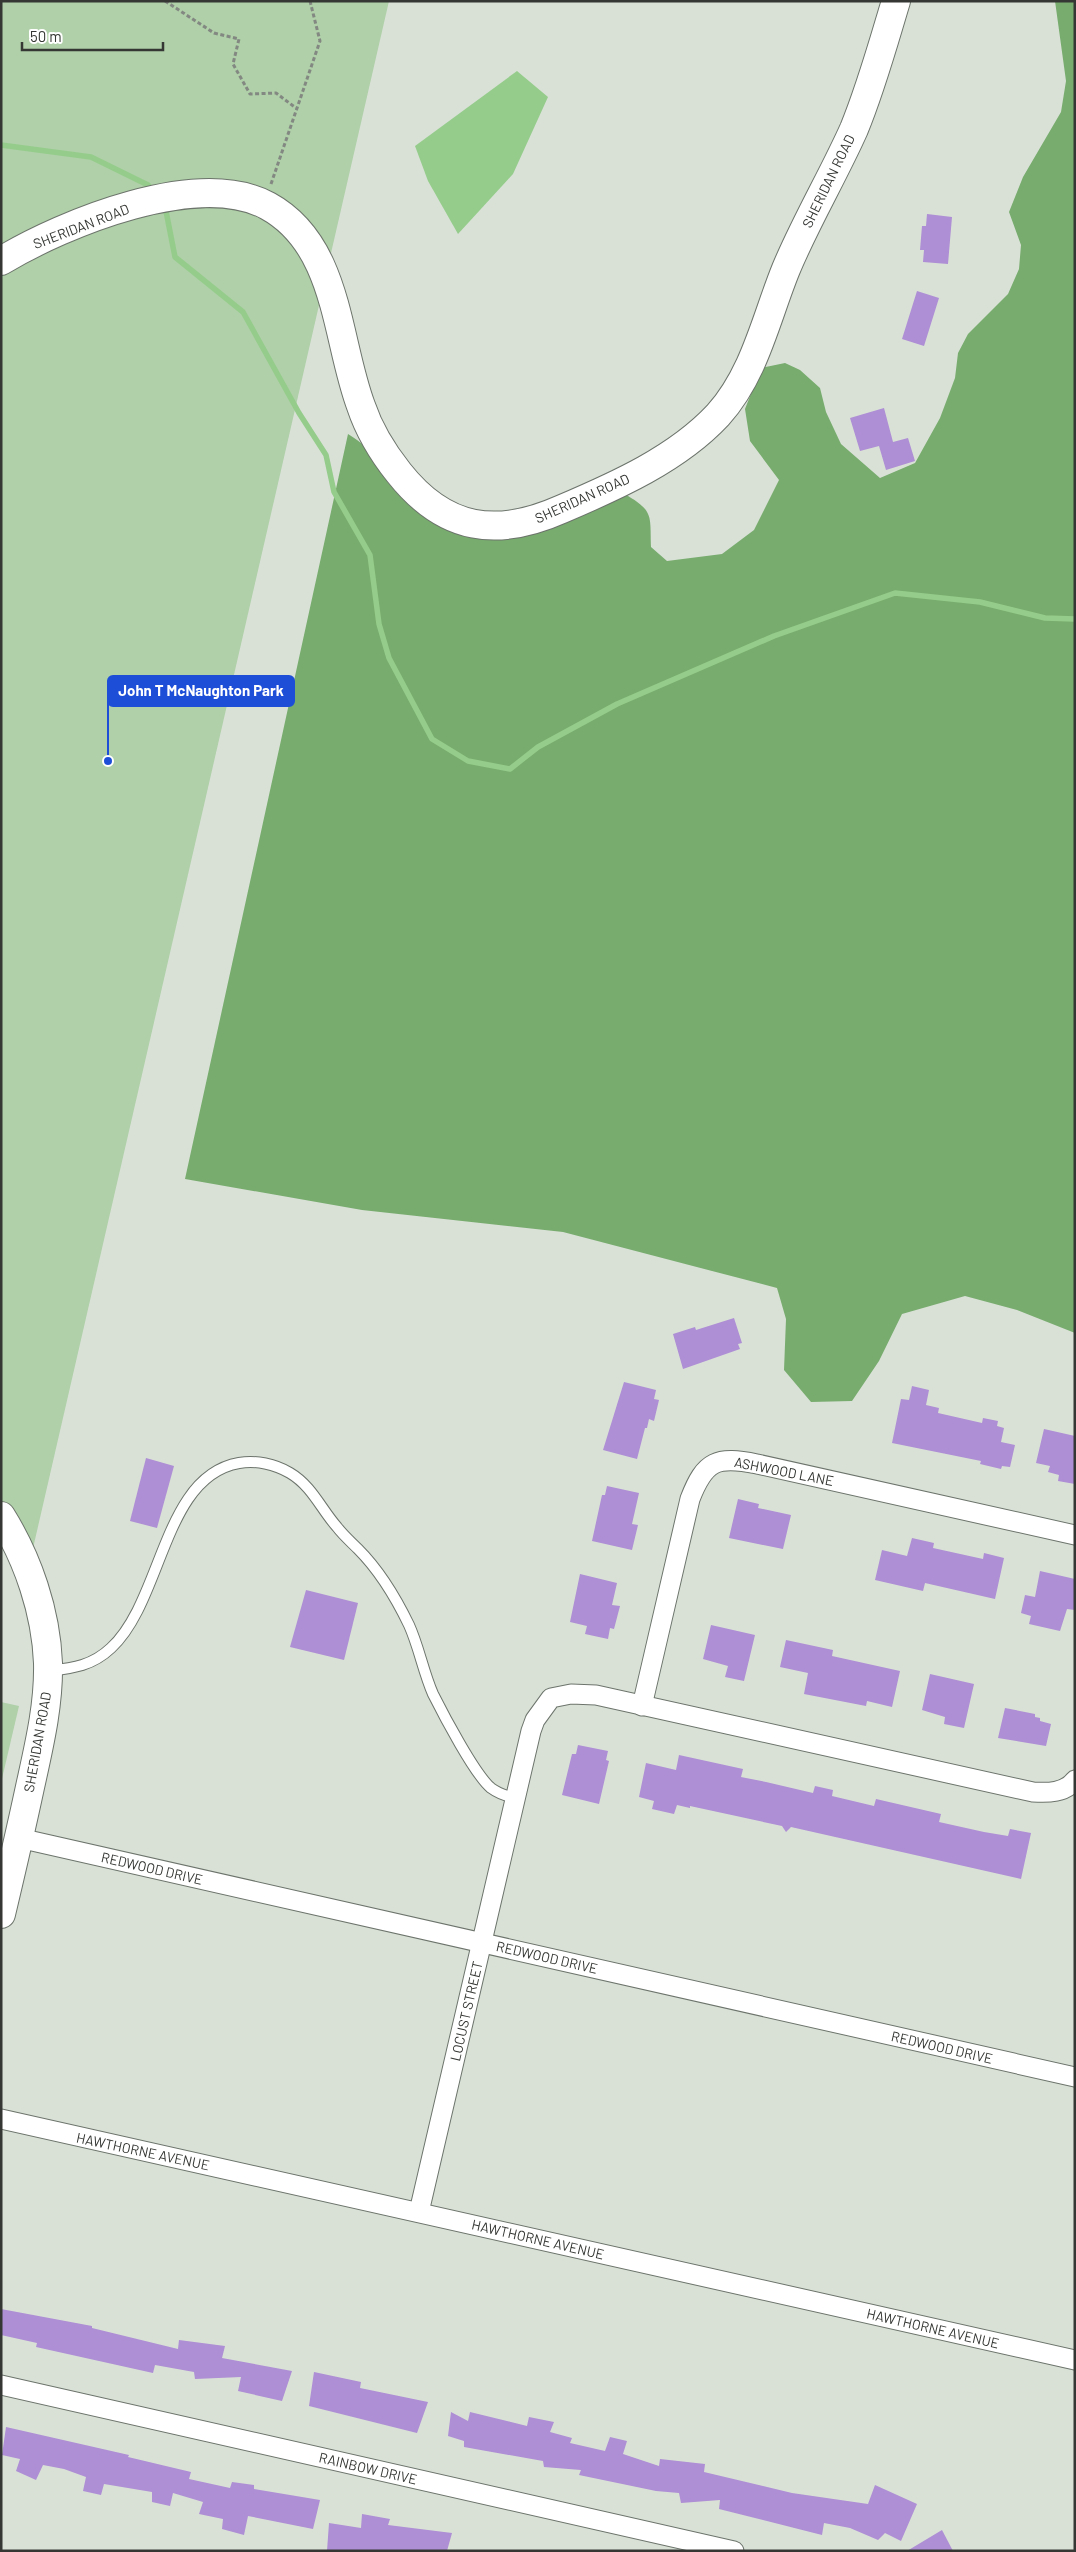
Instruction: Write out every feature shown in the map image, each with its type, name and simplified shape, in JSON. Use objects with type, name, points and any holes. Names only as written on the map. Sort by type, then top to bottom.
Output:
[{"type":"street","name":"SHERIDAN ROAD","points":[[1,261],[36,242],[76,224],[139,204],[173,197],[222,193],[248,198],[269,207],[298,230],[318,260],[334,307],[360,405],[374,435],[398,473],[431,503],[465,522],[497,527],[522,524],[590,497],[662,458],[708,424],[734,395],[756,352],[802,232],[857,120],[896,1]]},
{"type":"street","name":"ASHWOOD LANE","points":[[642,1706],[690,1499],[705,1469],[713,1463],[732,1460],[758,1464],[1075,1536]]},
{"type":"street","name":"SHERIDAN ROAD","points":[[1,1516],[12,1532],[34,1590],[43,1625],[47,1671],[42,1734],[1,1914]]},
{"type":"street","name":"LOCUST STREET","points":[[419,2212],[535,1720],[551,1698],[584,1694],[642,1706]]},
{"type":"street","points":[[642,1706],[1017,1789],[1046,1793],[1073,1785]]},
{"type":"street","name":"REDWOOD DRIVE","points":[[19,1838],[1075,2077]]},
{"type":"street","name":"HAWTHORNE AVENUE","points":[[1,2119],[1075,2360]]},
{"type":"street","name":"RAINBOW DRIVE","points":[[1,2384],[734,2551]]},
{"type":"lane","points":[[47,1671],[89,1664],[113,1647],[137,1610],[154,1578],[176,1518],[188,1496],[203,1481],[216,1471],[231,1465],[248,1462],[277,1466],[290,1472],[311,1490],[337,1528],[374,1566],[409,1626],[433,1693],[479,1773],[489,1786],[500,1794],[516,1798]]},
{"type":"path","points":[[165,1],[214,34],[239,39],[233,64],[250,94],[276,93],[296,108]]},
{"type":"path","points":[[269,207],[272,181],[320,41],[310,1]]},
{"type":"shaded area","points":[[1,1],[389,1],[28,1570],[1,1521]]},
{"type":"shaded area","points":[[1055,1],[1075,1],[1075,1333],[1017,1310],[965,1296],[902,1314],[879,1361],[852,1401],[811,1402],[784,1370],[786,1319],[777,1288],[563,1232],[362,1210],[185,1179],[348,434],[366,448],[387,482],[397,492],[416,509],[442,526],[467,535],[493,538],[520,536],[572,518],[623,493],[645,509],[650,520],[651,547],[667,561],[722,554],[754,530],[779,480],[750,441],[745,409],[761,368],[785,363],[800,370],[820,388],[826,412],[841,444],[880,478],[915,463],[940,418],[955,378],[958,353],[968,334],[1008,294],[1019,269],[1021,245],[1009,212],[1023,177],[1061,112],[1066,81]]},
{"type":"shaded area","points":[[517,71],[548,97],[513,174],[458,234],[428,181],[415,146]]},
{"type":"shaded area","points":[[1,1702],[19,1706],[1,1783]]},
{"type":"building","points":[[927,214],[952,217],[948,264],[923,262],[924,250],[920,250],[922,226],[926,226]]},
{"type":"building","points":[[917,291],[939,298],[924,346],[902,339]]},
{"type":"building","points":[[884,408],[893,442],[908,438],[915,461],[886,470],[879,446],[860,451],[850,418]]},
{"type":"building","points":[[734,1318],[742,1343],[738,1344],[740,1349],[683,1369],[673,1334],[695,1327],[696,1330]]},
{"type":"building","points":[[624,1382],[656,1390],[654,1399],[659,1400],[654,1421],[649,1419],[647,1428],[645,1428],[637,1459],[603,1450]]},
{"type":"building","points":[[912,1386],[929,1390],[926,1405],[939,1408],[938,1413],[982,1423],[983,1418],[998,1421],[997,1426],[1004,1428],[1001,1442],[1015,1445],[1010,1467],[1002,1466],[1001,1469],[980,1464],[981,1461],[892,1443],[901,1399],[909,1400]]},
{"type":"building","points":[[1044,1429],[1075,1436],[1075,1484],[1058,1481],[1059,1475],[1048,1472],[1050,1466],[1036,1463]]},
{"type":"building","points":[[146,1458],[174,1466],[157,1528],[130,1521]]},
{"type":"building","points":[[607,1486],[639,1493],[632,1524],[638,1525],[632,1550],[592,1541],[602,1495],[605,1495]]},
{"type":"building","points":[[738,1499],[759,1504],[758,1508],[791,1515],[783,1549],[729,1538]]},
{"type":"building","points":[[912,1538],[934,1543],[933,1548],[983,1559],[984,1553],[1004,1558],[995,1599],[925,1583],[923,1591],[875,1580],[882,1550],[907,1556]]},
{"type":"building","points":[[1040,1571],[1075,1579],[1075,1610],[1067,1609],[1060,1631],[1029,1624],[1031,1616],[1021,1613],[1025,1595],[1035,1597]]},
{"type":"building","points":[[580,1574],[617,1583],[612,1605],[620,1606],[614,1629],[610,1628],[608,1639],[585,1634],[587,1626],[570,1622]]},
{"type":"building","points":[[306,1590],[358,1603],[344,1660],[290,1647]]},
{"type":"building","points":[[711,1625],[755,1635],[744,1681],[725,1677],[728,1666],[703,1659]]},
{"type":"building","points":[[786,1640],[833,1650],[832,1656],[900,1671],[892,1707],[867,1701],[866,1706],[804,1694],[808,1673],[780,1667]]},
{"type":"building","points":[[930,1674],[974,1684],[964,1728],[944,1724],[945,1717],[922,1710]]},
{"type":"building","points":[[1005,1708],[1035,1714],[1035,1717],[1040,1718],[1040,1721],[1051,1724],[1046,1746],[998,1738]]},
{"type":"building","points":[[578,1745],[608,1751],[606,1760],[609,1761],[599,1804],[562,1795],[572,1754],[576,1754]]},
{"type":"building","points":[[679,1755],[743,1769],[741,1777],[813,1793],[815,1786],[833,1790],[832,1796],[874,1806],[876,1799],[941,1814],[939,1822],[984,1832],[1008,1836],[1010,1829],[1031,1833],[1021,1879],[791,1827],[786,1832],[782,1826],[690,1806],[690,1808],[677,1805],[674,1814],[652,1809],[654,1801],[639,1797],[646,1763],[676,1770]]},
{"type":"building","points":[[1,2309],[92,2326],[92,2328],[178,2349],[179,2340],[225,2346],[222,2358],[292,2371],[282,2401],[238,2391],[241,2377],[195,2379],[194,2372],[155,2365],[153,2373],[36,2347],[37,2343],[1,2335]]},
{"type":"building","points":[[314,2372],[361,2382],[360,2388],[428,2402],[417,2433],[309,2406]]},
{"type":"building","points":[[451,2412],[468,2421],[470,2412],[527,2426],[529,2417],[554,2422],[550,2432],[572,2438],[570,2443],[605,2451],[610,2437],[627,2441],[623,2454],[659,2466],[660,2459],[705,2464],[704,2472],[792,2493],[868,2504],[875,2485],[917,2504],[901,2541],[885,2533],[878,2540],[850,2528],[824,2523],[822,2535],[719,2509],[720,2500],[681,2503],[679,2493],[656,2491],[579,2475],[581,2470],[544,2467],[543,2461],[464,2447],[464,2441],[448,2436]]},
{"type":"building","points":[[6,2427],[129,2455],[128,2457],[191,2472],[189,2479],[230,2488],[232,2482],[254,2485],[254,2489],[320,2500],[313,2529],[248,2516],[244,2535],[222,2529],[223,2519],[199,2514],[203,2502],[173,2493],[170,2506],[152,2502],[152,2492],[104,2484],[101,2495],[83,2491],[86,2477],[64,2469],[43,2465],[36,2480],[16,2471],[20,2459],[2,2455]]},
{"type":"building","points":[[362,2514],[390,2519],[388,2525],[452,2533],[447,2551],[327,2551],[329,2523],[361,2528]]},
{"type":"building","points":[[942,2530],[953,2551],[907,2551]]},
{"type":"waterway","points":[[1,145],[91,157],[148,185],[154,193]]},
{"type":"waterway","points":[[165,206],[175,257],[243,312],[299,413],[326,455],[334,492],[370,555],[379,624],[389,658],[432,739],[468,761],[510,769],[538,747],[617,704],[774,636],[895,593],[980,602],[1045,618],[1075,619]]},
{"type":"place","name":"John T McNaughton Park","points":[[108,761]]}]
